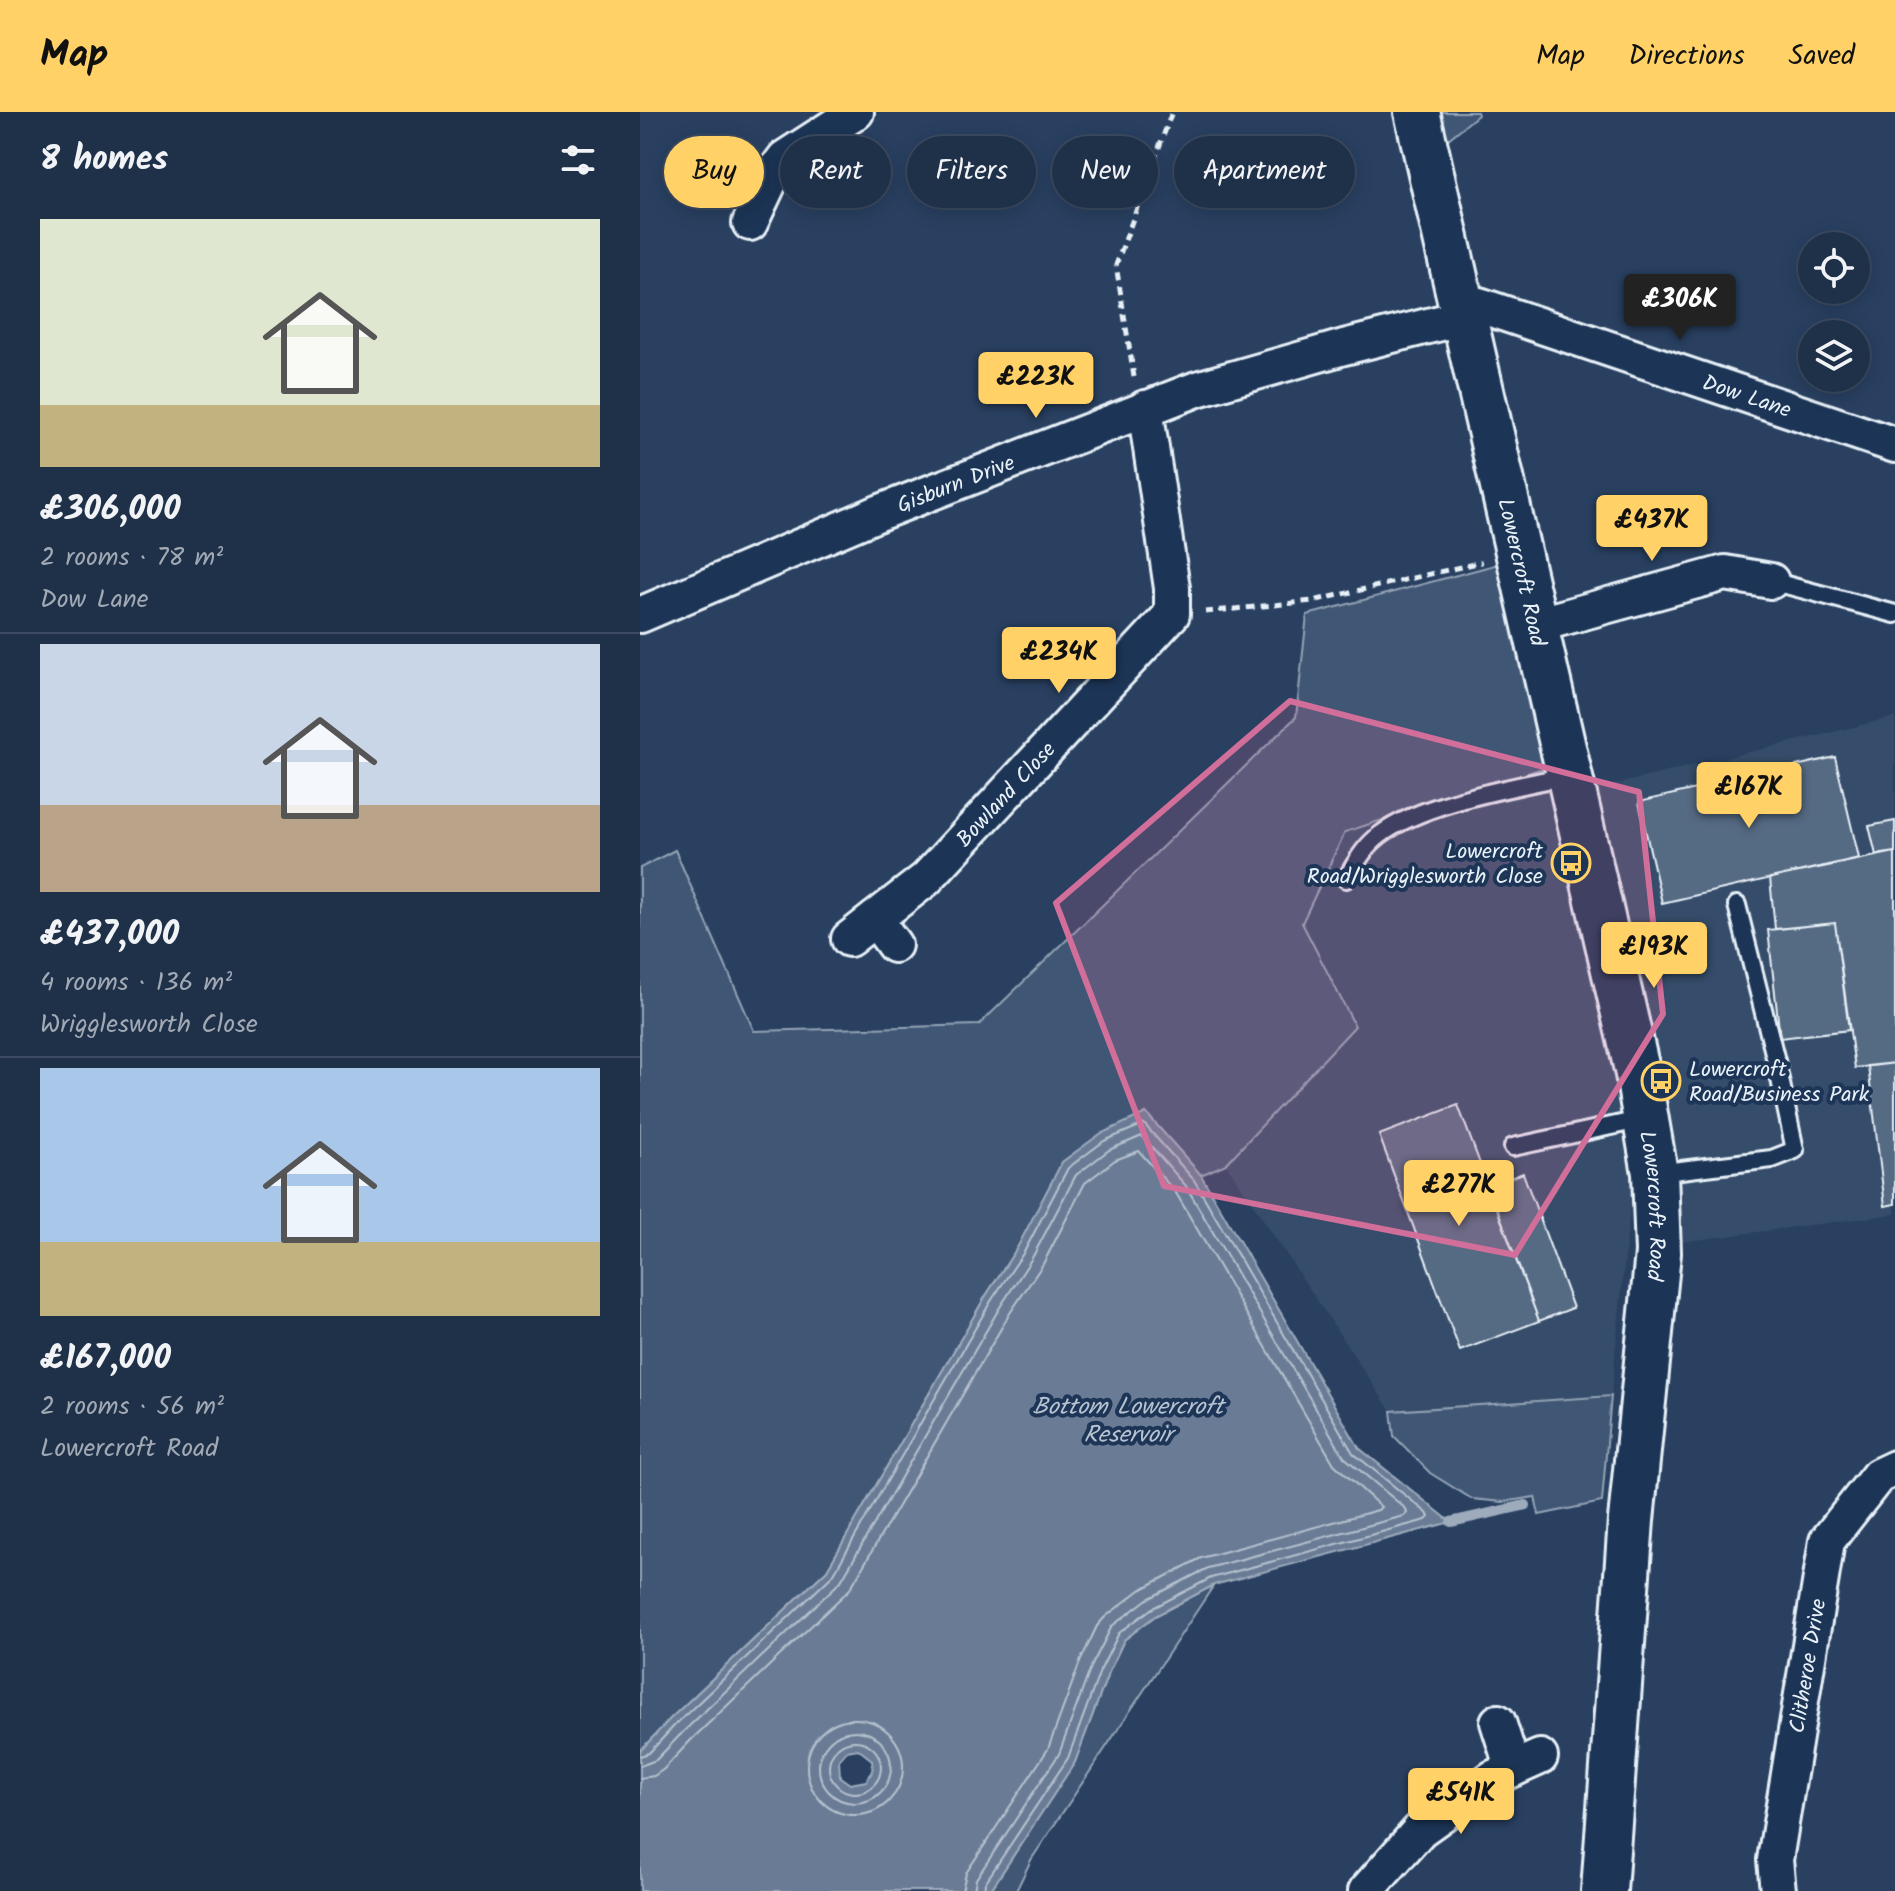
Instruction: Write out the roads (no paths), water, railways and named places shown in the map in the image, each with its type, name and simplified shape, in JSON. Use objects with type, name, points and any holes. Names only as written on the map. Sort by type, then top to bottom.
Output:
[{"type":"street","points":[[745,229],[773,174],[785,158],[856,112]]},
{"type":"street","name":"Lowercroft Road","points":[[1417,112],[1571,775],[1638,1074],[1655,1173],[1658,1253],[1631,1520],[1604,1891]]},
{"type":"street","name":"Dow Lane","points":[[1463,312],[1479,305],[1895,445]]},
{"type":"street","name":"Gisburn Drive","points":[[640,615],[881,512],[1145,408],[1271,367],[1463,312]]},
{"type":"street","name":"Bowland Close","points":[[873,934],[1172,614],[1145,408]]},
{"type":"street","points":[[1536,625],[1725,573],[1771,581]]},
{"type":"street","name":"Clitheroe Drive","points":[[1778,1891],[1775,1860],[1827,1541],[1878,1476],[1895,1468]]},
{"type":"street","points":[[1366,1891],[1420,1830],[1493,1778],[1526,1763],[1498,1722]]},
{"type":"lane","points":[[1771,581],[1895,614]]},
{"type":"lane","points":[[1346,879],[1364,850],[1381,834],[1411,818],[1479,795],[1571,775]]},
{"type":"lane","points":[[1655,1173],[1772,1159],[1795,1150],[1737,905]]},
{"type":"lane","points":[[1513,1147],[1646,1119]]},
{"type":"water","name":"Bottom Lowercroft Reservoir","points":[[1146,1113],[1201,1175],[1359,1448],[1451,1522],[1214,1585],[1155,1616],[1124,1640],[1075,1762],[990,1891],[640,1891],[640,1751],[827,1570],[985,1297],[1017,1248],[1062,1162],[1100,1134]],"holes":[[[858,1749],[872,1760],[873,1771],[866,1781],[850,1784],[840,1777],[839,1760],[847,1751]]]},
{"type":"waterway","points":[[1451,1522],[1526,1505]]},
{"type":"place","name":"Lowercroft Road/Wrigglesworth Close","points":[[1571,863]]},
{"type":"place","name":"Lowercroft Road/Business Park","points":[[1661,1081]]}]
